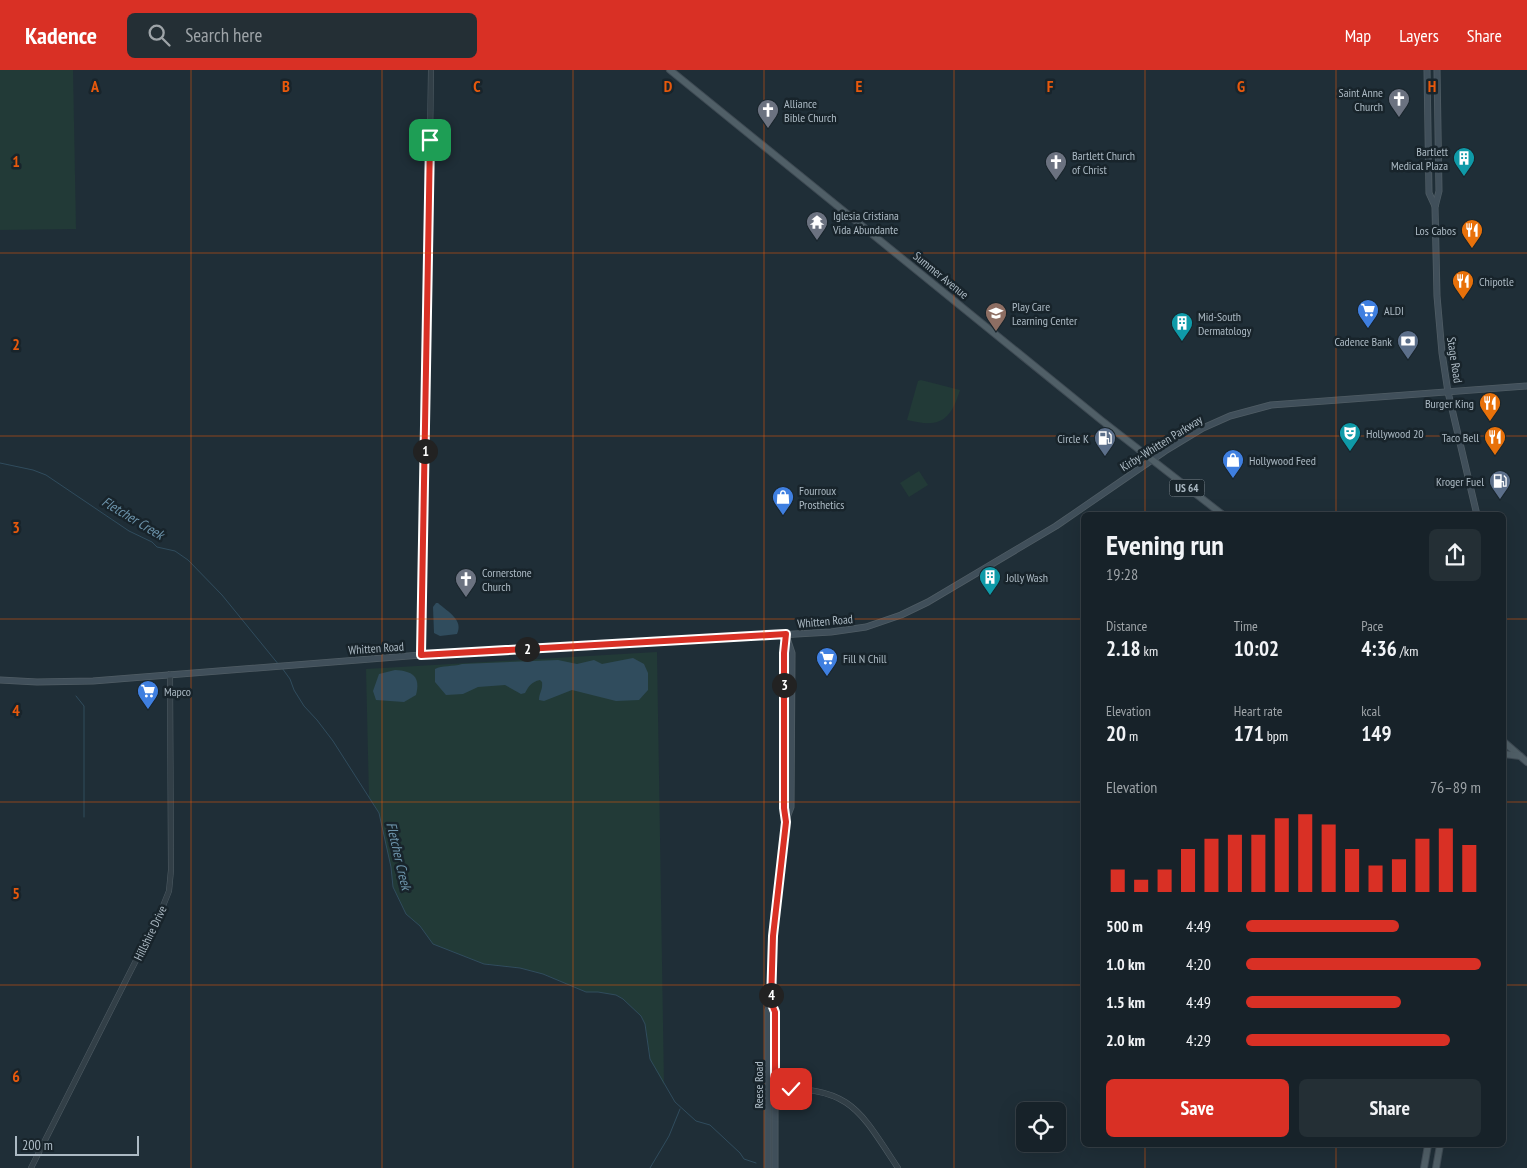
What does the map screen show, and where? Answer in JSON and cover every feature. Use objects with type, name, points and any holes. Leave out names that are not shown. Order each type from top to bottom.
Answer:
[{"type":"main road","name":"Summer Avenue","points":[[670,70],[1152,461],[1219,512]]},
{"type":"main road","name":"Stage Road","points":[[1427,70],[1429,193],[1435,206]]},
{"type":"main road","name":"Stage Road","points":[[1437,70],[1440,191],[1435,206],[1439,326],[1448,392],[1476,512]]},
{"type":"main road","name":"Kirby-Whitten Parkway","points":[[901,615],[928,602],[1056,526],[1113,485],[1204,428],[1251,410],[1271,405],[1527,386]]},
{"type":"main road","name":"Whitten Road","points":[[0,680],[76,682],[421,655],[833,632],[866,627],[901,615]]},
{"type":"main road","name":"Reese Road","points":[[775,1168],[768,1010],[771,1002],[773,936],[786,822],[784,808],[784,679],[786,634]]},
{"type":"main road","points":[[1506,744],[1527,762]]},
{"type":"main road","points":[[1506,754],[1520,756]]},
{"type":"main road","name":"Reese Road","points":[[768,1168],[772,1088]]},
{"type":"main road","points":[[1424,1168],[1428,1147]]},
{"type":"main road","points":[[1436,1168],[1440,1147]]},
{"type":"street","points":[[421,655],[431,70]]},
{"type":"street","name":"Hillshire Drive","points":[[31,1168],[162,911],[169,891],[171,870],[170,674]]},
{"type":"street","points":[[772,1088],[824,1092],[850,1104],[866,1120],[898,1168]]},
{"type":"green space","points":[[0,70],[73,70],[76,229],[0,230]]},
{"type":"green space","points":[[921,380],[960,390],[952,409],[942,420],[927,423],[907,420],[918,381]]},
{"type":"green space","points":[[919,471],[928,485],[909,497],[900,483]]},
{"type":"green space","points":[[657,652],[664,1085],[650,1059],[645,1024],[641,1016],[623,999],[616,995],[586,992],[543,974],[520,968],[484,964],[433,944],[420,926],[406,914],[393,887],[391,867],[379,813],[369,797],[366,669]]},
{"type":"water","points":[[436,603],[457,620],[459,629],[457,634],[440,636],[434,633],[433,607]]},
{"type":"water","points":[[633,658],[644,664],[648,673],[648,690],[639,700],[616,701],[572,690],[544,701],[539,700],[542,685],[540,680],[532,683],[525,693],[521,694],[505,685],[478,687],[463,694],[446,695],[435,682],[435,669],[462,664],[558,660],[577,664],[594,660],[602,664]]},
{"type":"water","points":[[395,670],[410,673],[414,676],[417,683],[416,695],[404,702],[376,700],[373,691],[379,674]]},
{"type":"waterway","name":"Fletcher Creek","points":[[0,463],[33,470],[46,475],[129,531],[152,542],[157,547],[175,551],[188,560],[222,595],[279,665]]},
{"type":"waterway","name":"Fletcher Creek","points":[[282,668],[304,706],[333,741],[379,813],[391,867],[393,887],[406,914],[420,926],[433,944],[484,964],[520,968],[543,974],[586,992],[616,995],[623,999],[641,1016],[645,1024],[650,1059],[675,1102],[696,1121],[710,1125],[744,1159],[756,1163]]},
{"type":"waterway","points":[[76,696],[84,706],[84,817]]},
{"type":"waterway","points":[[650,1168],[669,1136],[680,1109]]},
{"type":"place","name":"Saint Anne Church","points":[[1399,118]]},
{"type":"place","name":"Alliance Bible Church","points":[[768,129]]},
{"type":"place","name":"Bartlett Medical Plaza","points":[[1464,177]]},
{"type":"place","name":"Bartlett Church of Christ","points":[[1056,181]]},
{"type":"place","name":"Iglesia Cristiana Vida Abundante","points":[[817,241]]},
{"type":"place","name":"Los Cabos","points":[[1472,249]]},
{"type":"place","name":"Chipotle","points":[[1463,300]]},
{"type":"place","name":"ALDI","points":[[1368,329]]},
{"type":"place","name":"Play Care Learning Center","points":[[996,332]]},
{"type":"place","name":"Mid-South Dermatology","points":[[1182,342]]},
{"type":"place","name":"Cadence Bank","points":[[1408,360]]},
{"type":"place","name":"Burger King","points":[[1490,422]]},
{"type":"place","name":"Hollywood 20","points":[[1350,452]]},
{"type":"place","name":"Taco Bell","points":[[1495,456]]},
{"type":"place","name":"Circle K","points":[[1105,457]]},
{"type":"place","name":"Hollywood Feed","points":[[1233,479]]},
{"type":"place","name":"Kroger Fuel","points":[[1500,500]]},
{"type":"place","name":"Fourroux Prosthetics","points":[[783,516]]},
{"type":"place","name":"Jolly Wash","points":[[990,596]]},
{"type":"place","name":"Cornerstone Church","points":[[466,598]]},
{"type":"place","name":"Fill N Chill","points":[[827,677]]},
{"type":"place","name":"Mapco","points":[[148,710]]},
{"type":"route","points":[[430,140],[421,655],[786,634],[784,653],[784,808],[786,822],[773,936],[771,1002],[775,1012],[775,1088],[791,1089]]}]
